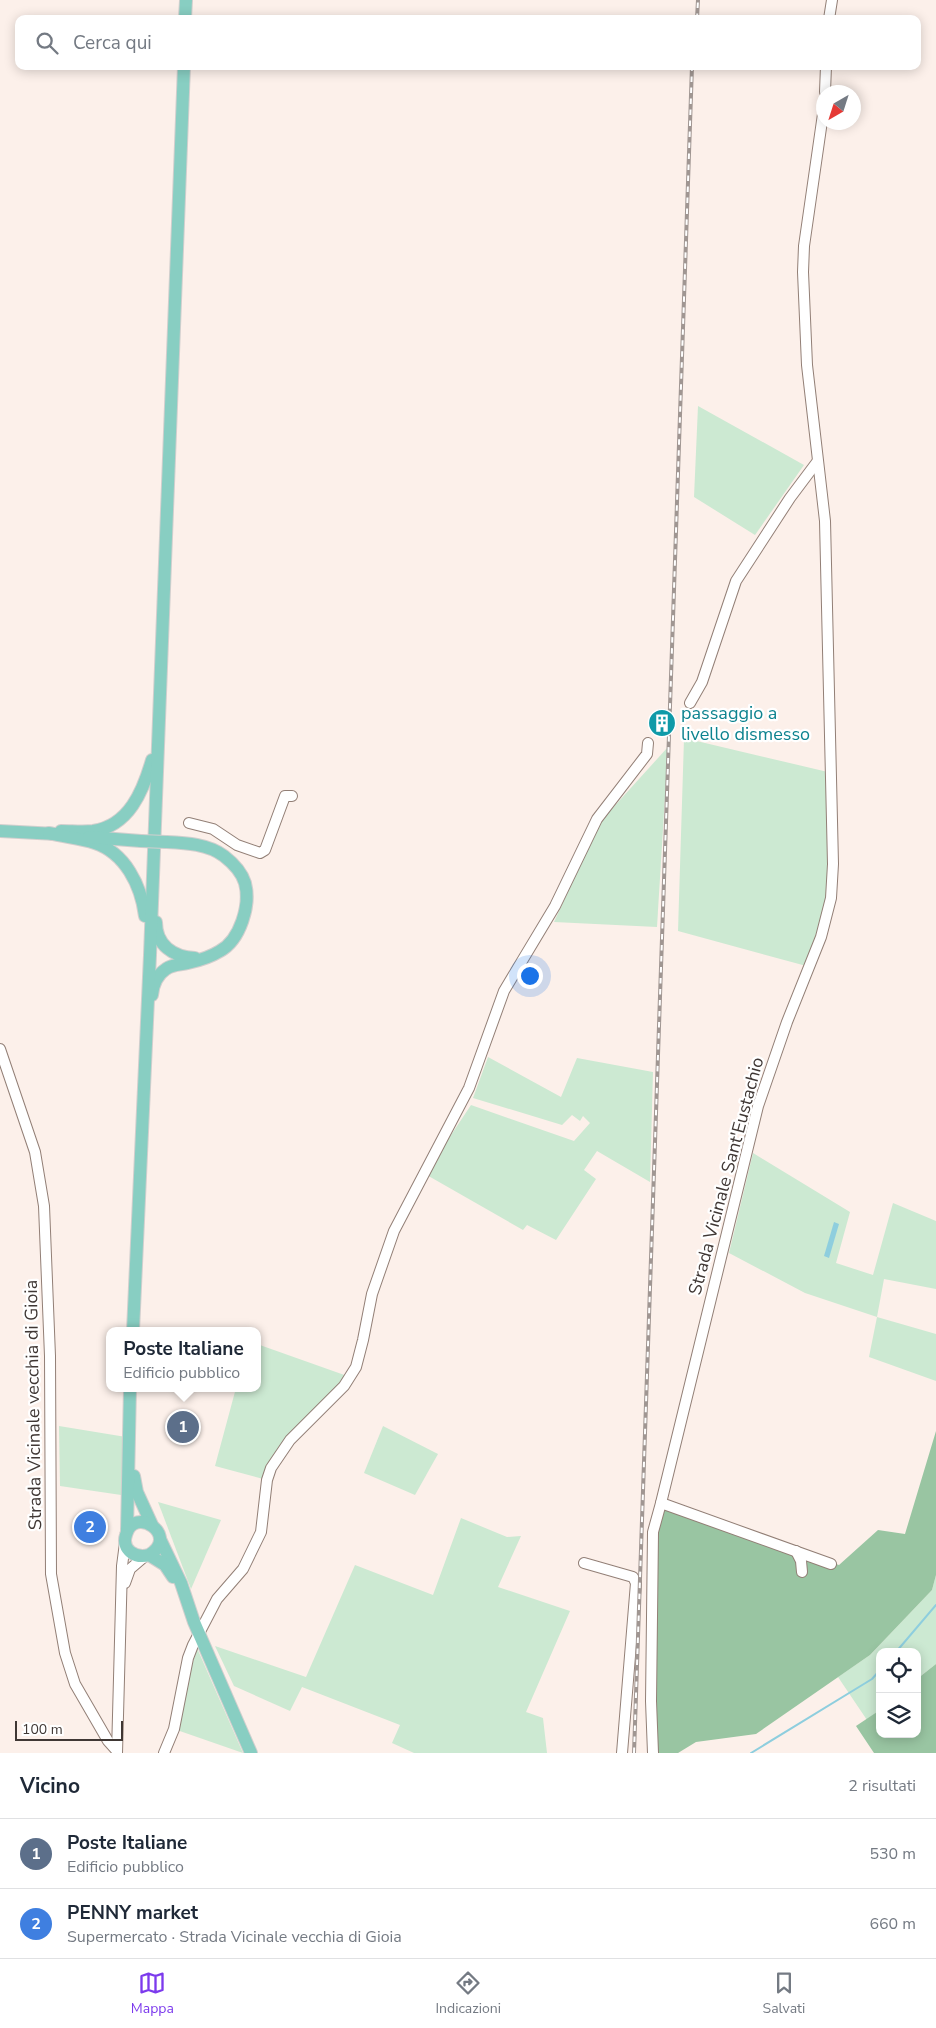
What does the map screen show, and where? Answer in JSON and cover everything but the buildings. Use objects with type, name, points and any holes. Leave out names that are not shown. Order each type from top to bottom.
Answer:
[{"type":"main road","points":[[185,15],[186,0]]},
{"type":"main road","points":[[133,1327],[145,1030],[150,955],[184,70]]},
{"type":"main road","points":[[49,833],[93,831],[118,821],[136,802],[142,789],[157,739]]},
{"type":"main road","points":[[0,831],[196,844],[214,849],[233,865],[244,882],[246,902],[238,931],[222,950],[189,963],[167,968],[161,974],[152,988],[145,1030]]},
{"type":"main road","points":[[49,833],[94,842],[114,853],[121,861],[136,880],[140,890],[150,955]]},
{"type":"main road","points":[[152,866],[156,927],[160,940],[173,954],[202,958]]},
{"type":"main road","points":[[130,1392],[126,1537],[134,1555],[147,1556],[161,1562],[170,1571],[251,1753]]},
{"type":"main road","points":[[129,1417],[132,1461],[137,1492],[182,1583],[197,1628]]},
{"type":"main road","points":[[126,1537],[136,1523],[141,1522],[152,1525]]},
{"type":"main road","points":[[147,1556],[157,1549],[160,1539]]},
{"type":"street","points":[[830,15],[832,0]]},
{"type":"street","points":[[825,85],[826,70]]},
{"type":"street","name":"Strada Vicinale Sant'Eustachio","points":[[654,1753],[651,1701],[653,1532],[662,1503],[758,1106],[786,1022],[818,946],[831,898],[833,864],[826,565],[823,498],[817,462],[807,365],[803,272],[804,246],[821,130]]},
{"type":"street","points":[[690,703],[702,682],[736,581],[790,498],[817,462]]},
{"type":"street","points":[[164,1753],[174,1729],[188,1658],[197,1628],[217,1599],[243,1569],[261,1532],[267,1480],[271,1468],[290,1440],[344,1386],[356,1367],[372,1294],[394,1231],[469,1088],[504,991],[555,906],[597,819],[647,754],[648,743]]},
{"type":"street","points":[[189,823],[213,829],[237,845],[260,852],[265,850],[286,796],[292,796]]},
{"type":"street","name":"Strada Vicinale vecchia di Gioia","points":[[0,1049],[35,1152],[44,1206],[50,1356],[51,1574],[65,1653],[74,1684],[108,1741],[117,1752]]},
{"type":"street","points":[[662,1503],[831,1564]]},
{"type":"street","points":[[117,1752],[122,1566],[126,1537]]},
{"type":"street","points":[[796,1551],[801,1560],[802,1572]]},
{"type":"street","points":[[122,1596],[130,1569],[147,1556]]},
{"type":"street","points":[[584,1563],[633,1577],[636,1583],[622,1753]]},
{"type":"green space","points":[[698,406],[804,465],[755,535],[694,497]]},
{"type":"green space","points":[[684,738],[832,773],[829,907],[810,967],[678,931]]},
{"type":"green space","points":[[668,747],[657,927],[554,922],[600,822]]},
{"type":"green space","points":[[488,1057],[561,1097],[577,1058],[653,1072],[650,1182],[597,1151],[584,1170],[596,1179],[556,1240],[527,1225],[523,1230],[425,1174],[471,1105],[574,1141],[590,1123],[583,1116],[580,1121],[572,1115],[562,1125],[473,1098]]},
{"type":"green space","points":[[753,1153],[850,1212],[836,1263],[873,1275],[893,1203],[936,1221],[936,1289],[884,1279],[877,1317],[805,1293],[729,1253]]},
{"type":"green space","points":[[877,1317],[936,1334],[936,1381],[869,1357]]},
{"type":"green space","points":[[261,1345],[350,1377],[294,1436],[267,1480],[215,1466],[235,1392],[261,1392]]},
{"type":"green space","points":[[59,1426],[126,1437],[128,1496],[60,1486]]},
{"type":"green space","points":[[383,1426],[438,1454],[415,1495],[364,1473]]},
{"type":"green space","points":[[936,1431],[936,1575],[932,1590],[870,1655],[756,1734],[696,1742],[678,1753],[657,1753],[653,1727],[657,1536],[664,1504],[839,1565],[878,1530],[905,1534]]},
{"type":"green space","points":[[158,1502],[221,1520],[191,1589]]},
{"type":"green space","points":[[461,1518],[507,1537],[521,1536],[498,1587],[570,1611],[526,1712],[543,1718],[547,1753],[414,1753],[392,1743],[400,1725],[302,1687],[290,1711],[234,1686],[215,1646],[306,1677],[355,1565],[433,1595]]},
{"type":"green space","points":[[936,1575],[936,1664],[921,1676],[921,1648],[877,1648],[932,1590]]},
{"type":"green space","points":[[197,1648],[243,1753],[174,1729]]},
{"type":"green space","points":[[876,1649],[876,1713],[867,1720],[838,1677]]},
{"type":"green space","points":[[936,1664],[936,1753],[874,1753],[856,1726],[876,1713],[876,1738],[921,1738],[921,1676]]},
{"type":"water","points":[[834,1222],[839,1224],[829,1258],[824,1256]]},
{"type":"waterway","points":[[899,1648],[936,1605]]},
{"type":"waterway","points":[[751,1753],[872,1679],[876,1674]]},
{"type":"railway","points":[[697,15],[698,0]]},
{"type":"railway","points":[[634,1753],[692,70]]},
{"type":"place","name":"passaggio a livello dismesso","points":[[662,723]]},
{"type":"place","name":"Poste Italiane","points":[[183,1427]]},
{"type":"place","name":"PENNY market","points":[[90,1527]]}]
